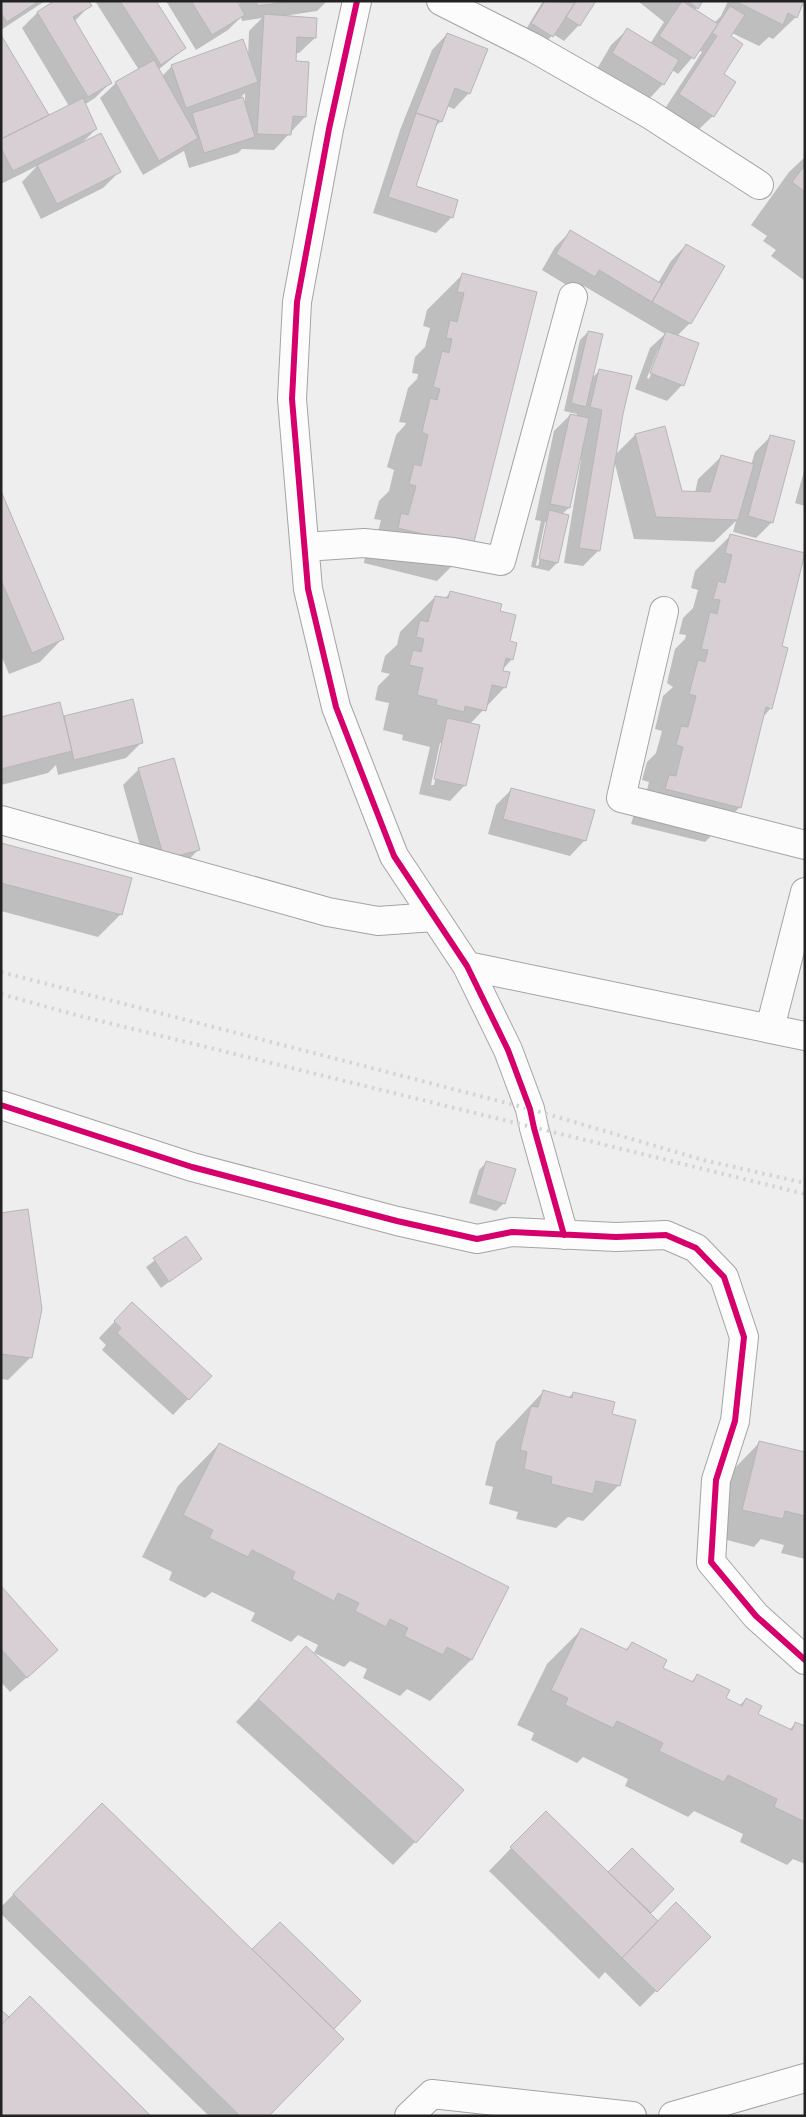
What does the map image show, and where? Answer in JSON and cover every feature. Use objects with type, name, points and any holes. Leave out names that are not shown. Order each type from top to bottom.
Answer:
[{"type":"street","points":[[357,1],[329,130],[297,302],[292,399],[308,589],[336,707],[394,856],[467,966],[508,1050],[530,1109],[564,1235]]},
{"type":"street","points":[[441,1],[549,56],[649,114],[759,185]]},
{"type":"street","points":[[305,547],[364,543],[453,552],[501,561],[573,298]]},
{"type":"street","points":[[664,611],[621,798],[805,845]]},
{"type":"street","points":[[1,820],[328,912],[378,921],[434,917]]},
{"type":"street","points":[[770,1028],[805,892]]},
{"type":"street","points":[[467,966],[805,1036]]},
{"type":"street","points":[[1,1105],[192,1166],[397,1221],[477,1239],[512,1232],[616,1237],[666,1235],[696,1248],[724,1277],[744,1337],[735,1421],[716,1480],[711,1562],[756,1616],[805,1660]]},
{"type":"street","points":[[673,2116],[805,2078]]},
{"type":"street","points":[[409,2116],[432,2094],[632,2116]]},
{"type":"building","points":[[1,1],[39,1],[7,22],[1,13]]},
{"type":"building","points":[[54,1],[89,1],[92,6],[73,17],[112,83],[88,97],[37,12]]},
{"type":"building","points":[[120,1],[156,1],[186,48],[161,65]]},
{"type":"building","points":[[191,1],[237,1],[245,15],[212,35]]},
{"type":"building","points":[[257,1],[294,1],[257,6]]},
{"type":"building","points":[[545,1],[575,3],[553,37],[531,23]]},
{"type":"building","points":[[576,1],[596,1],[580,26],[566,17]]},
{"type":"building","points":[[682,1],[718,24],[694,59],[659,36]]},
{"type":"building","points":[[688,1],[703,1],[698,9]]},
{"type":"building","points":[[740,1],[804,1],[797,18],[788,13],[783,25],[739,3]]},
{"type":"building","points":[[730,6],[745,15],[731,36],[743,44],[724,74],[736,82],[714,117],[679,94],[717,36],[712,33]]},
{"type":"building","points":[[264,14],[317,18],[316,38],[297,37],[296,61],[309,62],[306,117],[293,116],[291,135],[257,134]]},
{"type":"building","points":[[627,28],[679,60],[664,85],[612,53]]},
{"type":"building","points":[[447,33],[488,49],[470,94],[455,88],[442,122],[416,113]]},
{"type":"building","points":[[1,35],[49,115],[1,139]]},
{"type":"building","points":[[243,39],[258,82],[186,108],[171,65]]},
{"type":"building","points":[[154,60],[198,138],[159,161],[115,82]]},
{"type":"building","points":[[243,97],[255,137],[204,153],[192,113]]},
{"type":"building","points":[[83,98],[97,129],[13,171],[1,148],[1,139]]},
{"type":"building","points":[[416,113],[438,120],[416,186],[458,200],[453,218],[388,197]]},
{"type":"building","points":[[101,133],[121,172],[57,204],[37,165]]},
{"type":"building","points":[[805,165],[805,192],[792,182]]},
{"type":"building","points":[[570,230],[662,284],[652,302],[599,270],[595,277],[556,254]]},
{"type":"building","points":[[686,244],[725,266],[691,324],[652,302]]},
{"type":"building","points":[[462,273],[537,292],[473,546],[398,528],[401,513],[408,515],[416,486],[409,484],[414,464],[421,466],[428,435],[422,432],[430,398],[437,400],[440,389],[433,387],[442,351],[449,353],[452,339],[446,338],[450,320],[457,322],[464,293],[457,292]]},
{"type":"building","points":[[588,331],[603,334],[586,407],[571,403]]},
{"type":"building","points":[[666,331],[699,343],[684,386],[650,373]]},
{"type":"building","points":[[599,369],[632,376],[623,414],[600,551],[579,548],[602,410],[590,407]]},
{"type":"building","points":[[570,414],[589,418],[570,508],[550,504]]},
{"type":"building","points":[[665,426],[682,491],[710,492],[721,455],[754,464],[738,520],[656,517],[635,434]]},
{"type":"building","points":[[770,435],[795,441],[773,523],[748,516]]},
{"type":"building","points":[[1,491],[64,639],[32,653],[1,580]]},
{"type":"building","points":[[549,510],[569,515],[558,563],[539,559]]},
{"type":"building","points":[[730,534],[805,553],[782,646],[788,648],[772,709],[766,707],[741,808],[665,789],[669,775],[676,776],[683,747],[676,745],[681,726],[688,727],[696,696],[689,694],[698,660],[705,662],[708,650],[701,649],[710,612],[717,614],[720,600],[713,599],[718,581],[725,583],[732,555],[725,553]]},
{"type":"building","points":[[450,591],[502,604],[500,611],[516,615],[510,641],[517,643],[513,660],[506,658],[503,671],[510,672],[506,688],[492,685],[486,711],[465,706],[464,712],[436,705],[437,700],[417,695],[423,668],[409,665],[413,650],[421,652],[424,639],[416,637],[420,620],[428,622],[435,596],[448,598]]},
{"type":"building","points":[[133,699],[143,743],[74,760],[64,716]]},
{"type":"building","points":[[60,702],[72,751],[1,769],[1,717]]},
{"type":"building","points":[[447,718],[480,725],[466,786],[434,779]]},
{"type":"building","points":[[174,758],[200,850],[177,856],[162,851],[138,768]]},
{"type":"building","points":[[511,788],[595,810],[586,841],[503,819]]},
{"type":"building","points":[[1,843],[132,878],[122,915],[1,883]]},
{"type":"building","points":[[486,1161],[516,1169],[505,1204],[476,1195]]},
{"type":"building","points":[[28,1209],[42,1309],[32,1358],[1,1354],[1,1213]]},
{"type":"building","points":[[186,1236],[202,1259],[169,1282],[153,1258]]},
{"type":"building","points":[[132,1302],[212,1376],[189,1400],[117,1333],[121,1328],[114,1321]]},
{"type":"building","points":[[543,1390],[572,1398],[573,1392],[615,1402],[612,1414],[636,1420],[620,1486],[596,1481],[593,1494],[551,1484],[552,1477],[524,1469],[527,1452],[520,1450],[531,1406],[538,1407]]},
{"type":"building","points":[[759,1441],[805,1452],[805,1516],[785,1511],[783,1519],[742,1510]]},
{"type":"building","points":[[219,1443],[509,1587],[472,1660],[447,1647],[443,1655],[404,1636],[408,1628],[390,1619],[386,1627],[355,1611],[359,1603],[338,1593],[334,1601],[292,1579],[295,1572],[252,1550],[248,1557],[209,1538],[213,1530],[183,1515]]},
{"type":"building","points":[[1,1586],[58,1650],[27,1678],[1,1649]]},
{"type":"building","points":[[581,1628],[627,1650],[632,1642],[667,1660],[663,1668],[693,1682],[697,1674],[730,1690],[726,1698],[742,1706],[746,1698],[762,1706],[758,1714],[792,1730],[795,1722],[805,1726],[805,1822],[774,1807],[777,1799],[728,1775],[724,1782],[659,1751],[663,1743],[617,1721],[613,1728],[565,1705],[568,1698],[551,1690]]},
{"type":"building","points":[[306,1646],[464,1790],[416,1843],[258,1699]]},
{"type":"building","points":[[102,1803],[344,2039],[269,2116],[240,2116],[13,1894]]},
{"type":"building","points":[[546,1811],[658,1921],[622,1958],[510,1847]]},
{"type":"building","points":[[632,1848],[674,1889],[651,1913],[608,1872]]},
{"type":"building","points":[[676,1902],[711,1937],[657,1992],[622,1958]]},
{"type":"building","points":[[280,1922],[361,2001],[334,2029],[252,1949]]},
{"type":"building","points":[[30,1996],[151,2116],[1,2116],[1,2025]]},
{"type":"building","points":[[1,2010],[9,2017],[1,2025]]},
{"type":"railway","points":[[1,972],[530,1109],[703,1160],[805,1183]]},
{"type":"railway","points":[[1,994],[76,1015],[805,1194]]},
{"type":"cycle path","points":[[357,1],[329,129],[297,302],[292,399],[308,589],[336,707],[394,856],[467,966],[508,1050],[530,1109],[564,1235]]},
{"type":"cycle path","points":[[1,1105],[192,1167],[397,1221],[477,1239],[512,1232],[616,1237],[666,1235],[696,1248],[724,1277],[744,1337],[735,1421],[716,1480],[711,1562],[756,1616],[805,1660]]}]
